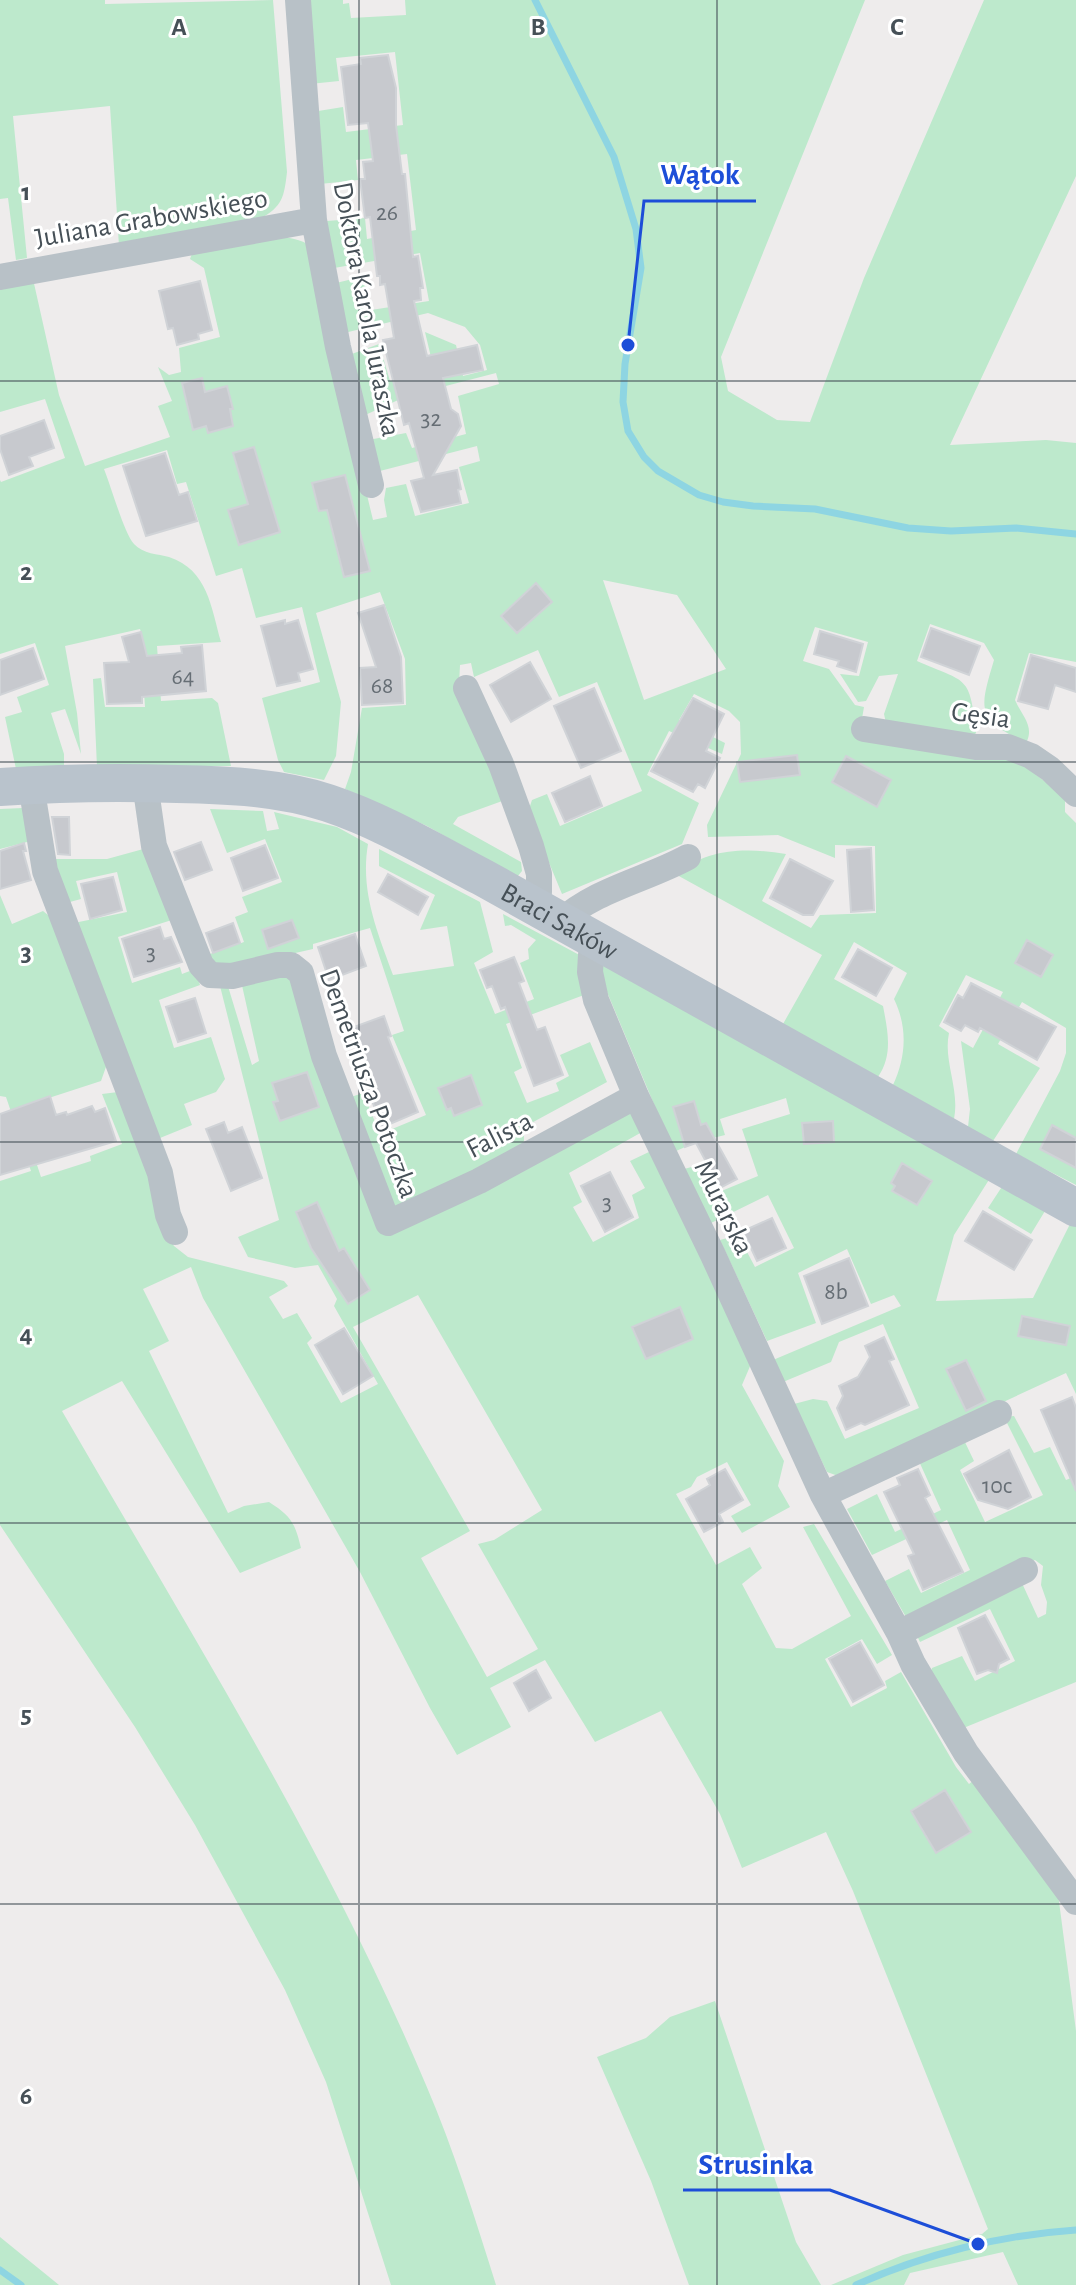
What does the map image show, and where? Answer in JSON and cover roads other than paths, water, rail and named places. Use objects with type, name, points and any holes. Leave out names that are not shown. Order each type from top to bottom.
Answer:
[{"type":"street","name":"Doktora Karola Juraszka","points":[[298,0],[314,220],[338,347],[371,485]]},
{"type":"street","name":"Juliana Grabowskiego","points":[[0,277],[314,220]]},
{"type":"street","points":[[466,688],[501,764],[535,860],[539,892],[547,914],[573,910],[601,894],[688,857]]},
{"type":"street","name":"Gęsia","points":[[864,729],[976,747],[1008,747],[1031,756],[1050,769],[1076,794]]},
{"type":"street","name":"Braci Saków","points":[[15,786],[145,783],[243,786],[329,803],[392,830],[547,914],[1076,1208]]},
{"type":"street","name":"Demetriusza Potoczka","points":[[145,783],[154,846],[201,965],[210,975],[232,976],[278,965],[291,965],[301,973],[324,1056],[388,1223]]},
{"type":"street","points":[[15,786],[160,1173],[168,1215],[175,1232]]},
{"type":"street","name":"Murarska","points":[[596,942],[590,972],[596,1000],[636,1096],[709,1246],[823,1495],[933,1700],[966,1753],[1076,1902]]},
{"type":"street","name":"Falista","points":[[388,1223],[479,1181],[636,1096]]},
{"type":"street","points":[[823,1495],[999,1413]]},
{"type":"street","points":[[899,1633],[1025,1570]]},
{"type":"waterway","points":[[535,0],[614,157],[636,229],[641,268],[625,364],[623,402],[628,431],[644,457],[658,471],[699,495],[723,502],[815,509],[908,528],[951,531],[1016,528],[1076,534]]},
{"type":"waterway","points":[[856,2285],[909,2264],[963,2248],[1020,2236],[1076,2230]]},
{"type":"waterway","points":[[0,2270],[21,2285]]},
{"type":"place","name":"Wątok","points":[[628,345]]},
{"type":"place","name":"Strusinka","points":[[978,2244]]}]
